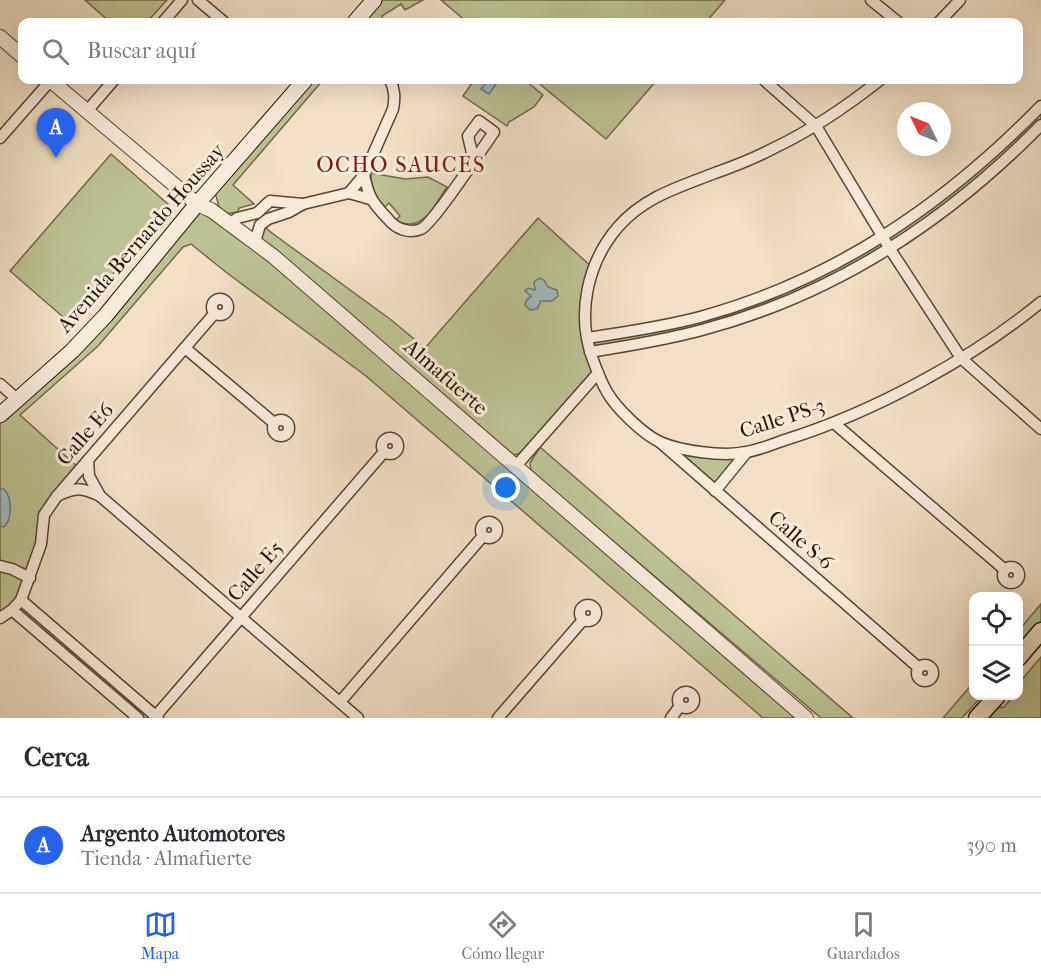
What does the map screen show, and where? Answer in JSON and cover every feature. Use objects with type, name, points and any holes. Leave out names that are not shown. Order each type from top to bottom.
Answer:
[{"type":"main road","points":[[359,18],[374,0]]},
{"type":"main road","name":"Avenida Bernardo Houssay","points":[[0,415],[16,399],[44,378],[106,315],[197,204],[302,84]]},
{"type":"main road","points":[[1023,652],[1041,632]]},
{"type":"main road","points":[[1023,664],[1041,644]]},
{"type":"main road","points":[[966,718],[982,700]]},
{"type":"main road","points":[[977,718],[993,700]]},
{"type":"street","points":[[166,18],[182,0]]},
{"type":"street","points":[[198,0],[219,18]]},
{"type":"street","points":[[871,0],[893,18]]},
{"type":"street","points":[[943,18],[960,0]]},
{"type":"street","points":[[0,37],[18,53]]},
{"type":"street","points":[[0,138],[47,84]]},
{"type":"street","name":"Almafuerte","points":[[55,84],[197,204],[211,210],[255,242],[806,718]]},
{"type":"street","points":[[87,111],[111,84]]},
{"type":"street","points":[[349,193],[364,175],[393,109],[395,98],[391,84]]},
{"type":"street","points":[[769,84],[816,126],[890,249],[962,358],[1041,429]]},
{"type":"street","name":"Calle PS-3","points":[[874,84],[816,126],[774,148],[655,197],[627,217],[608,240],[594,268],[588,287],[585,318],[592,356],[598,373],[606,391],[616,405],[658,441],[680,448],[719,454],[746,453],[834,423],[890,397],[962,358],[1041,302]]},
{"type":"street","points":[[588,338],[669,324],[730,308],[776,291],[856,254],[954,187],[1009,139],[1041,106]]},
{"type":"street","points":[[592,356],[603,350],[670,338],[734,321],[813,289],[863,265],[963,198],[1041,125]]},
{"type":"street","points":[[260,225],[268,219],[289,212],[303,204],[356,193],[370,199],[392,224],[402,230],[412,231],[423,228],[474,161]]},
{"type":"street","points":[[364,175],[370,199]]},
{"type":"street","points":[[231,224],[237,218],[257,213],[270,201],[303,204]]},
{"type":"street","points":[[255,242],[260,225],[257,213]]},
{"type":"street","points":[[730,308],[734,321]]},
{"type":"street","name":"Calle E6","points":[[0,618],[21,600],[41,544],[44,515],[57,496],[214,314]]},
{"type":"street","points":[[185,348],[274,423]]},
{"type":"street","points":[[516,466],[598,373]]},
{"type":"street","points":[[0,384],[16,399]]},
{"type":"street","points":[[834,423],[1005,570]]},
{"type":"street","name":"Calle S-6","points":[[658,441],[919,668]]},
{"type":"street","name":"Calle E5","points":[[156,717],[384,452]]},
{"type":"street","points":[[715,491],[746,453]]},
{"type":"street","points":[[88,460],[89,476],[100,496]]},
{"type":"street","points":[[57,496],[72,489],[84,489],[100,496],[358,718]]},
{"type":"street","points":[[340,702],[483,536]]},
{"type":"street","points":[[0,566],[12,568],[30,578]]},
{"type":"street","points":[[21,600],[156,717]]},
{"type":"street","points":[[12,610],[138,718]]},
{"type":"street","points":[[498,718],[583,620]]},
{"type":"street","points":[[670,718],[681,706]]},
{"type":"green space","points":[[85,0],[167,0],[151,18],[105,18]]},
{"type":"green space","points":[[380,0],[423,0],[405,10],[401,4],[382,16],[383,18],[365,18]]},
{"type":"green space","points":[[441,0],[725,0],[709,18],[462,18]]},
{"type":"green space","points":[[309,84],[320,84],[233,185],[254,204],[239,208],[238,212],[225,214],[219,207],[215,192]]},
{"type":"green space","points":[[471,84],[530,84],[543,95],[534,107],[509,122],[507,126],[463,96]]},
{"type":"green space","points":[[540,84],[654,84],[606,139]]},
{"type":"green space","points":[[1041,106],[1041,125],[890,249],[733,321],[591,352],[598,373],[525,450],[518,454],[512,455],[262,241],[261,237],[266,224],[267,229],[390,319],[425,348],[538,218],[594,269],[588,338],[730,308],[883,237]]},
{"type":"green space","points":[[111,154],[169,205],[167,212],[70,323],[10,271]]},
{"type":"green space","points":[[371,173],[405,179],[428,177],[447,187],[427,216],[413,224],[405,224],[395,221],[400,216],[389,203],[384,208],[378,200],[372,187]]},
{"type":"green space","points":[[197,204],[211,210],[806,718],[763,718],[366,376],[191,244],[183,247],[98,346],[20,415],[80,469],[44,515],[22,600],[158,718],[138,718],[12,610],[0,618],[0,415],[44,378]]},
{"type":"green space","points":[[658,441],[680,448],[746,453],[715,491]]},
{"type":"green space","points":[[540,447],[853,718],[821,718],[531,471],[530,463]]},
{"type":"green space","points":[[1041,604],[1041,627],[1023,648],[1023,625]]},
{"type":"green space","points":[[1041,657],[1041,718],[988,718],[997,708],[1004,707],[1009,700],[1023,700],[1023,678]]},
{"type":"green space","points":[[969,688],[969,700],[978,700],[962,718],[943,718]]},
{"type":"water","points":[[485,84],[496,84],[489,94],[481,89]]},
{"type":"water","points":[[539,278],[544,280],[548,287],[557,290],[558,296],[552,301],[541,301],[537,309],[530,310],[525,305],[531,296],[525,291],[528,288],[535,290],[534,282]]},
{"type":"water","points":[[0,489],[4,489],[7,493],[10,503],[9,519],[4,527],[0,526]]},
{"type":"place","name":"Argento Automotores","points":[[56,158]]},
{"type":"district","name":"OCHO SAUCES","points":[[401,165]]}]
